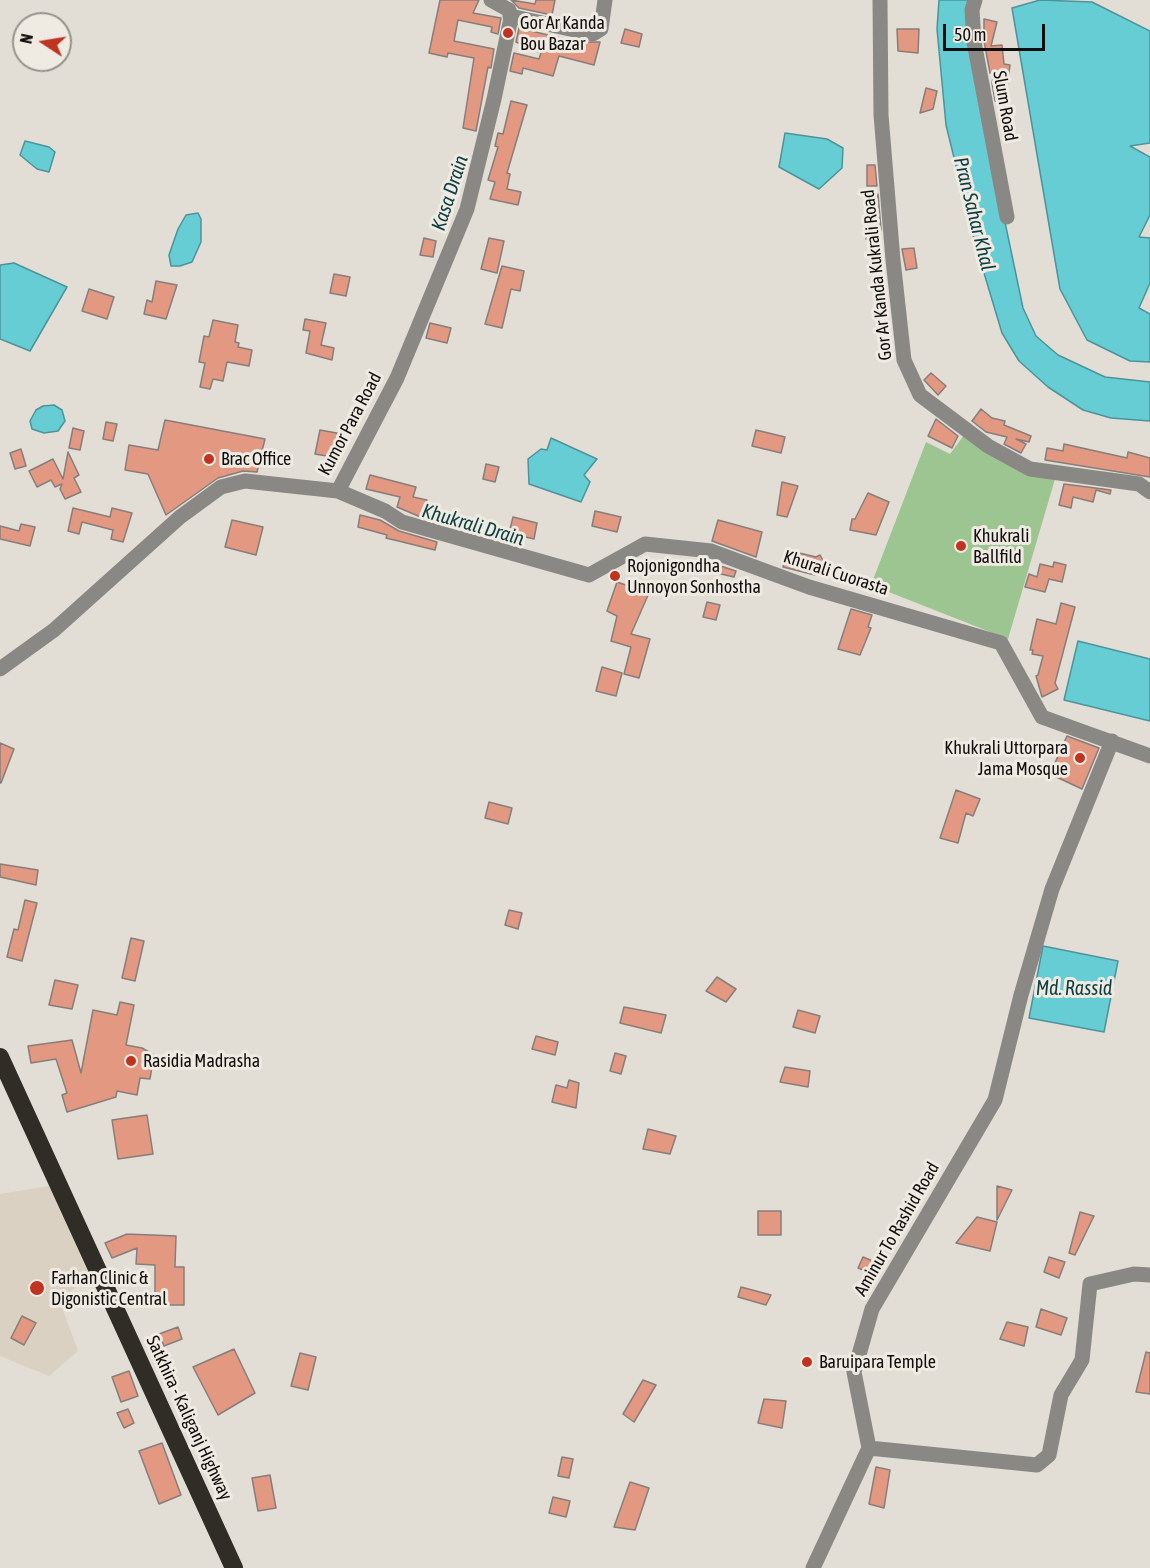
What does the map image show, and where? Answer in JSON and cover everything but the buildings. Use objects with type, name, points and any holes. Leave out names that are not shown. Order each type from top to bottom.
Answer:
[{"type":"highway","name":"Satkhira - Kaliganj Highway","points":[[0,1057],[234,1568]]},
{"type":"street","points":[[491,0],[508,10],[510,16],[593,34],[602,29],[605,0]]},
{"type":"street","name":"Gor Ar Kanda Kukrali Road","points":[[880,0],[881,115],[892,260],[904,360],[920,395],[988,446],[1030,470],[1139,484],[1150,492]]},
{"type":"street","name":"Slum Road","points":[[975,0],[972,10],[974,42],[1007,218]]},
{"type":"street","name":"Kumor Para Road","points":[[0,669],[54,630],[180,517],[221,487],[245,481],[338,491],[397,378],[467,209],[494,99],[510,16]]},
{"type":"street","name":"Khurali Cuorasta","points":[[338,491],[385,511],[402,522],[589,575],[645,544],[711,551],[808,587],[1001,644],[1042,717],[1150,756]]},
{"type":"street","name":"Aminur To Rashid Road","points":[[869,1448],[854,1372],[872,1309],[995,1100],[1021,996],[1052,890],[1112,741]]},
{"type":"street","points":[[813,1568],[869,1448],[1037,1465],[1049,1455],[1062,1395],[1082,1360],[1090,1284],[1134,1274],[1150,1275]]},
{"type":"shaded area","name":"Farhan Clinic & Digonistic Central","points":[[49,1186],[89,1274],[60,1302],[78,1351],[49,1376],[0,1356],[0,1194]]},
{"type":"green space","name":"Khukrali Ballfild","points":[[964,435],[1055,479],[1008,639],[871,585],[926,442],[950,454]]},
{"type":"water","name":"Pran Sahar Khal","points":[[939,0],[973,0],[984,122],[1023,308],[1036,336],[1058,355],[1105,377],[1150,382],[1150,421],[1111,418],[1083,410],[1048,387],[1019,361],[1002,333],[975,243],[946,125],[937,29]]},
{"type":"water","points":[[1040,0],[1092,2],[1150,31],[1150,143],[1130,146],[1150,157],[1150,215],[1139,237],[1150,238],[1150,283],[1139,308],[1150,314],[1150,362],[1130,361],[1087,340],[1060,289],[1012,8]]},
{"type":"water","points":[[785,133],[827,139],[843,148],[842,168],[819,189],[779,167]]},
{"type":"water","points":[[25,141],[49,147],[55,152],[49,172],[37,169],[20,155]]},
{"type":"water","points":[[198,213],[201,219],[201,242],[192,262],[171,266],[169,255],[178,229],[186,215]]},
{"type":"water","points":[[14,263],[67,287],[30,351],[0,339],[0,265]]},
{"type":"water","points":[[54,405],[62,410],[65,421],[58,431],[44,433],[32,429],[30,421],[36,410],[43,406]]},
{"type":"water","points":[[551,438],[597,459],[584,475],[590,482],[581,502],[529,484],[528,459],[541,449],[547,450]]},
{"type":"water","points":[[1078,641],[1150,659],[1150,721],[1064,700]]},
{"type":"water","name":"Md. Rassid","points":[[1043,946],[1118,961],[1104,1032],[1029,1018]]},
{"type":"place","name":"Gor Ar Kanda Bou Bazar","points":[[508,33]]},
{"type":"place","name":"Brac Office","points":[[209,459]]},
{"type":"place","name":"Khukrali Ballfild","points":[[961,546]]},
{"type":"place","name":"Rojonigondha Unnoyon Sonhostha","points":[[615,576]]},
{"type":"place","name":"Khukrali Uttorpara Jama Mosque","points":[[1080,758]]},
{"type":"place","name":"Rasidia Madrasha","points":[[131,1061]]},
{"type":"place","name":"Farhan Clinic & Digonistic Central","points":[[37,1288]]},
{"type":"place","name":"Baruipara Temple","points":[[807,1362]]},
{"type":"water label","name":"Kasa Drain","points":[[450,193]]},
{"type":"water label","name":"Khukrali Drain","points":[[473,525]]}]
